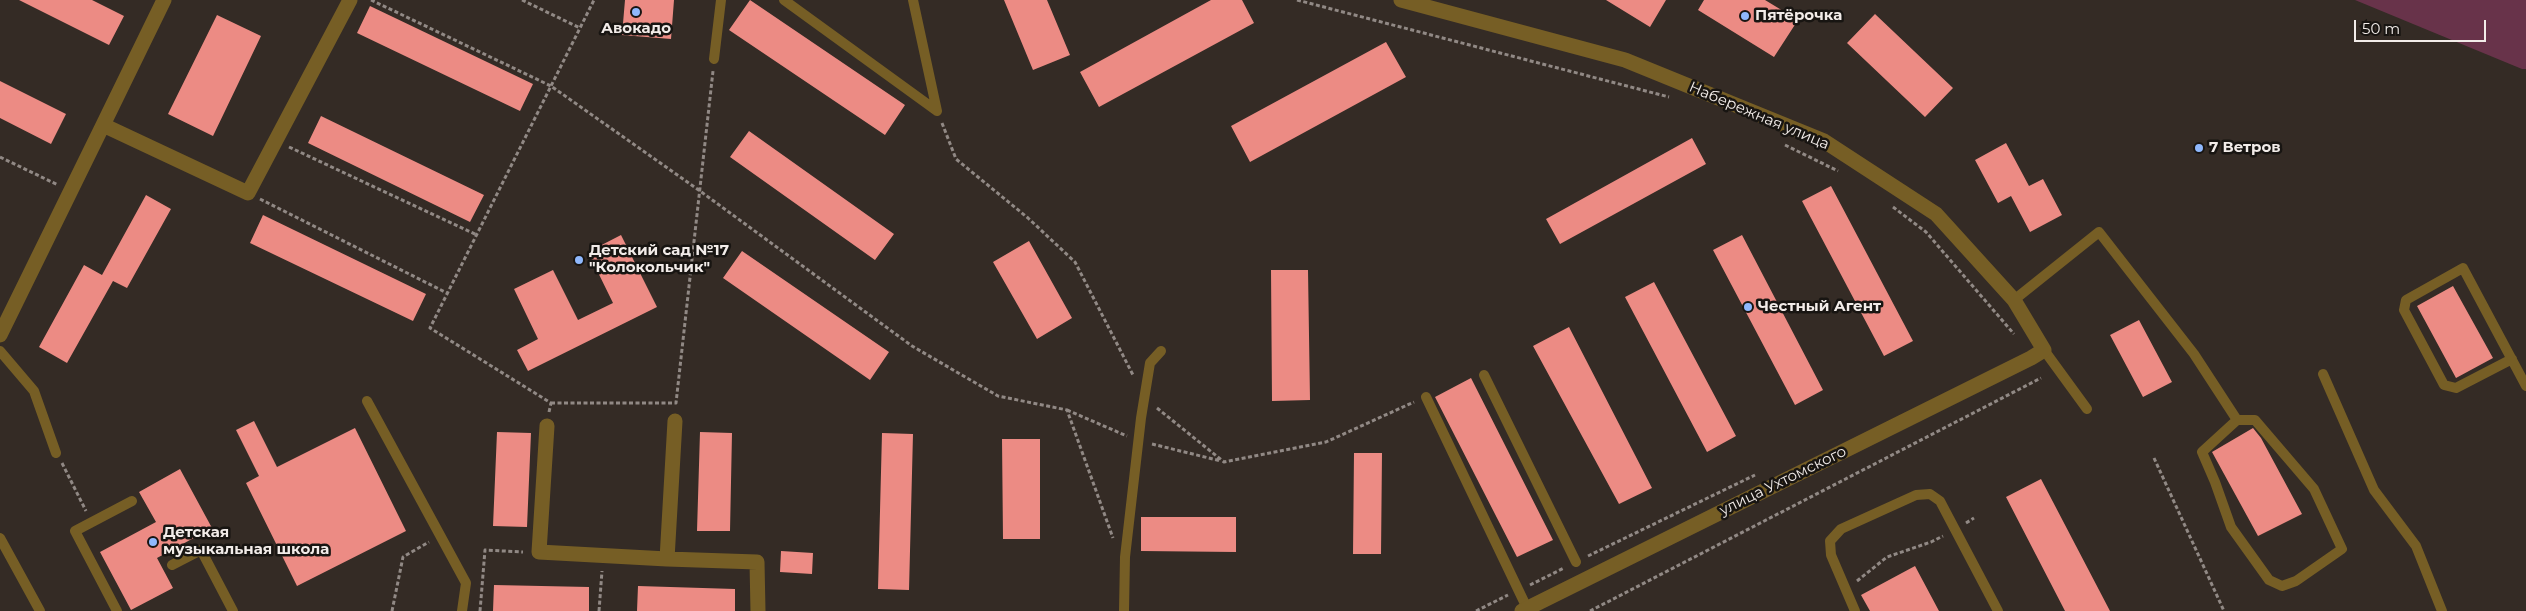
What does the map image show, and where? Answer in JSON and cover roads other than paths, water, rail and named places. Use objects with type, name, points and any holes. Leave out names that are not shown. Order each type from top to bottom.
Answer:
[{"type":"street","points":[[0,335],[164,0]]},
{"type":"street","points":[[103,125],[248,193],[350,0]]},
{"type":"street","name":"Набережная улица","points":[[1401,0],[1625,60],[1824,142],[1936,214],[2014,300],[2044,350]]},
{"type":"street","name":"улица Ухтомского","points":[[1524,609],[2044,350]]},
{"type":"street","points":[[667,559],[675,421]]},
{"type":"street","points":[[547,426],[539,552],[757,562],[758,611]]},
{"type":"lane","points":[[714,58],[721,0]]},
{"type":"lane","points":[[784,0],[937,111],[913,0]]},
{"type":"lane","points":[[2014,300],[2099,232],[2194,354],[2236,420]]},
{"type":"lane","points":[[2512,359],[2456,388],[2444,385],[2404,310],[2406,300],[2463,268],[2512,359],[2526,386]]},
{"type":"lane","points":[[0,350],[34,391],[56,453]]},
{"type":"lane","points":[[2044,350],[2087,409]]},
{"type":"lane","points":[[1124,611],[1125,557],[1145,398],[1150,363],[1161,351]]},
{"type":"lane","points":[[2323,374],[2374,490],[2416,546],[2442,611]]},
{"type":"lane","points":[[1484,375],[1576,562]]},
{"type":"lane","points":[[1426,397],[1519,590],[1524,609]]},
{"type":"lane","points":[[367,401],[466,583],[462,611]]},
{"type":"lane","points":[[2236,420],[2255,420],[2282,450],[2314,489],[2342,549],[2296,581],[2282,586],[2269,580],[2231,527],[2202,452],[2236,420]]},
{"type":"lane","points":[[1855,611],[1831,555],[1830,541],[1841,529],[1916,495],[1930,494],[1940,501],[1998,611]]},
{"type":"lane","points":[[116,611],[75,531],[132,501]]},
{"type":"lane","points":[[0,538],[40,611]]},
{"type":"lane","points":[[172,565],[201,550],[233,611]]},
{"type":"place","name":"Авокадо","points":[[636,12]]},
{"type":"place","name":"Пятёрочка","points":[[1745,16]]},
{"type":"place","name":"7 Ветров","points":[[2199,148]]},
{"type":"place","name":"Детский сад №17 \"Колокольчик\"","points":[[579,260]]},
{"type":"place","name":"Честный Агент","points":[[1748,307]]},
{"type":"place","name":"Детская музыкальная школа","points":[[153,542]]}]
